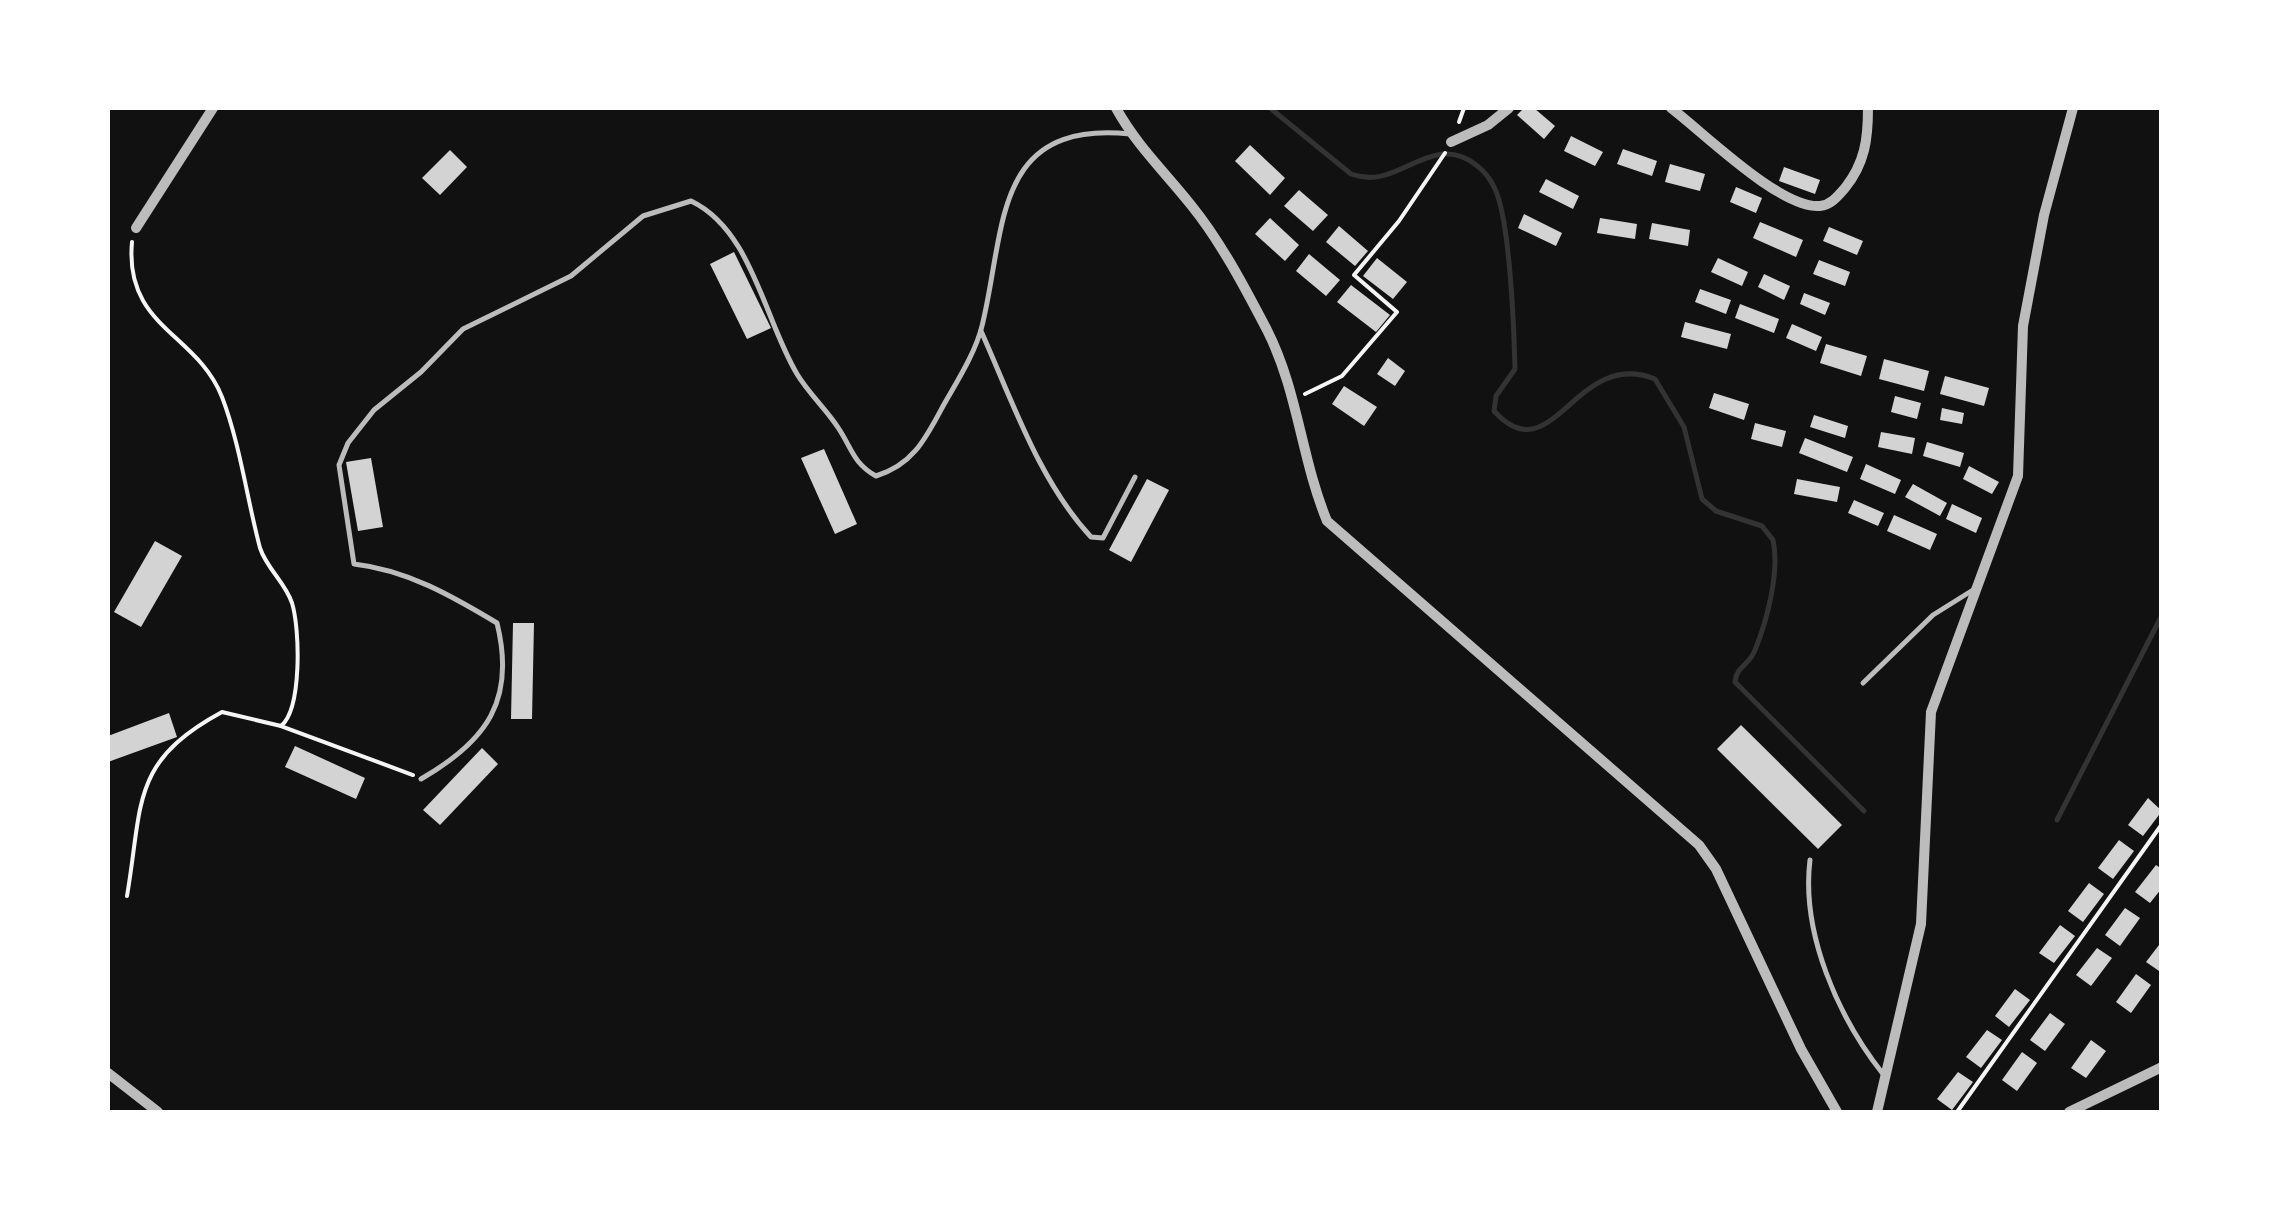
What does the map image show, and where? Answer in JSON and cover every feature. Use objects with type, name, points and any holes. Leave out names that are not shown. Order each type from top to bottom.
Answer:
[{"type":"street","points":[[136,228],[213,108]]},
{"type":"street","points":[[1116,108],[1130,134],[1192,205],[1284,364],[1306,466],[1327,521],[1699,845],[1716,869],[1801,1049],[1837,1112]]},
{"type":"street","points":[[1451,142],[1488,125],[1509,108]]},
{"type":"street","points":[[1671,108],[1784,194],[1815,206],[1827,205],[1839,196],[1862,161],[1868,108]]},
{"type":"street","points":[[1877,1112],[1921,924],[1931,712],[2018,476],[2025,308],[2044,215],[2073,108]]},
{"type":"street","points":[[2069,1112],[2162,1067]]},
{"type":"street","points":[[108,1073],[158,1112]]},
{"type":"lane","points":[[421,779],[475,738],[498,709],[503,649],[497,623],[420,581],[354,564],[339,464],[348,443],[374,410],[463,329],[572,276],[642,216],[690,201],[709,210],[730,232],[798,375],[839,428],[858,466],[876,476],[893,470],[922,446],[981,331],[994,244],[1007,206],[1036,154],[1072,132],[1130,134]]},
{"type":"lane","points":[[981,331],[1033,446],[1075,520],[1091,537],[1103,538],[1135,477]]},
{"type":"lane","points":[[1863,683],[1934,615],[1975,588]]},
{"type":"lane","points":[[1810,860],[1809,917],[1823,962],[1865,1052],[1884,1076]]},
{"type":"path","points":[[1293,398],[1326,388],[1342,376],[1397,312],[1354,275],[1400,221],[1451,142]]},
{"type":"path","points":[[136,228],[130,260],[139,295],[152,319],[212,378],[222,398],[266,566],[292,602],[296,705],[282,726]]},
{"type":"path","points":[[128,896],[146,783],[170,745],[222,712],[282,726],[421,779]]},
{"type":"path","points":[[1956,1112],[2162,824]]},
{"type":"building","points":[[1524,108],[1534,108],[1555,126],[1544,139],[1517,115]]},
{"type":"building","points":[[1571,136],[1603,152],[1595,166],[1564,151]]},
{"type":"building","points":[[1250,145],[1285,178],[1270,195],[1235,161]]},
{"type":"building","points":[[1623,149],[1657,161],[1652,176],[1617,164]]},
{"type":"building","points":[[450,150],[467,167],[440,195],[422,178]]},
{"type":"building","points":[[1670,164],[1705,174],[1700,191],[1665,182]]},
{"type":"building","points":[[1784,167],[1820,180],[1815,194],[1779,181]]},
{"type":"building","points":[[1546,179],[1579,196],[1573,209],[1539,192]]},
{"type":"building","points":[[1736,187],[1762,198],[1756,213],[1730,202]]},
{"type":"building","points":[[1299,190],[1328,215],[1313,231],[1284,206]]},
{"type":"building","points":[[1524,214],[1562,233],[1556,246],[1518,228]]},
{"type":"building","points":[[1270,218],[1299,245],[1285,261],[1255,234]]},
{"type":"building","points":[[1600,218],[1637,224],[1635,239],[1597,233]]},
{"type":"building","points":[[1760,222],[1803,240],[1796,257],[1753,238]]},
{"type":"building","points":[[1652,223],[1690,230],[1688,246],[1649,239]]},
{"type":"building","points":[[1339,226],[1368,251],[1355,266],[1326,242]]},
{"type":"building","points":[[1829,227],[1863,241],[1857,255],[1823,241]]},
{"type":"building","points":[[734,252],[771,328],[747,339],[710,264]]},
{"type":"building","points":[[1309,254],[1340,280],[1326,296],[1296,271]]},
{"type":"building","points":[[1377,258],[1407,282],[1393,299],[1363,276]]},
{"type":"building","points":[[1718,258],[1748,272],[1742,286],[1711,272]]},
{"type":"building","points":[[1819,260],[1850,272],[1845,286],[1813,274]]},
{"type":"building","points":[[1764,274],[1790,286],[1784,300],[1758,287]]},
{"type":"building","points":[[1351,285],[1390,315],[1376,332],[1337,302]]},
{"type":"building","points":[[1700,289],[1731,300],[1726,314],[1695,302]]},
{"type":"building","points":[[1804,293],[1830,303],[1825,315],[1800,304]]},
{"type":"building","points":[[1740,304],[1779,319],[1774,333],[1735,318]]},
{"type":"building","points":[[1685,322],[1731,334],[1727,349],[1681,337]]},
{"type":"building","points":[[1792,324],[1822,337],[1816,351],[1786,338]]},
{"type":"building","points":[[1826,344],[1867,356],[1861,376],[1820,363]]},
{"type":"building","points":[[1388,358],[1405,371],[1395,386],[1377,374]]},
{"type":"building","points":[[1884,359],[1929,371],[1924,391],[1879,379]]},
{"type":"building","points":[[1945,376],[1989,388],[1984,406],[1940,394]]},
{"type":"building","points":[[1344,386],[1377,407],[1364,426],[1332,404]]},
{"type":"building","points":[[1714,393],[1749,404],[1744,420],[1709,408]]},
{"type":"building","points":[[1895,396],[1921,403],[1917,419],[1891,412]]},
{"type":"building","points":[[1942,408],[1964,413],[1962,424],[1940,420]]},
{"type":"building","points":[[1814,415],[1848,426],[1845,438],[1810,427]]},
{"type":"building","points":[[1755,423],[1786,431],[1782,447],[1751,439]]},
{"type":"building","points":[[1881,432],[1915,438],[1912,454],[1878,447]]},
{"type":"building","points":[[1805,438],[1853,457],[1847,472],[1799,453]]},
{"type":"building","points":[[1927,442],[1964,453],[1960,467],[1923,456]]},
{"type":"building","points":[[824,449],[857,524],[835,534],[801,458]]},
{"type":"building","points":[[371,458],[383,527],[358,531],[346,462]]},
{"type":"building","points":[[1866,464],[1901,480],[1895,494],[1860,479]]},
{"type":"building","points":[[1969,466],[1999,482],[1992,494],[1963,479]]},
{"type":"building","points":[[1147,479],[1169,490],[1131,562],[1109,550]]},
{"type":"building","points":[[1797,479],[1840,487],[1837,502],[1794,494]]},
{"type":"building","points":[[1913,484],[1947,503],[1940,516],[1905,497]]},
{"type":"building","points":[[1854,500],[1884,513],[1878,526],[1848,513]]},
{"type":"building","points":[[1952,504],[1982,518],[1976,533],[1946,519]]},
{"type":"building","points":[[1894,515],[1937,534],[1930,550],[1887,531]]},
{"type":"building","points":[[155,541],[182,556],[141,627],[114,612]]},
{"type":"building","points":[[513,623],[534,623],[532,719],[511,719]]},
{"type":"building","points":[[169,713],[177,737],[108,762],[108,736]]},
{"type":"building","points":[[1741,725],[1842,825],[1818,849],[1717,749]]},
{"type":"building","points":[[295,746],[365,778],[356,799],[285,767]]},
{"type":"building","points":[[482,748],[498,764],[440,825],[423,810]]},
{"type":"building","points":[[2148,798],[2162,811],[2143,836],[2128,825]]},
{"type":"building","points":[[2119,840],[2134,851],[2113,879],[2098,868]]},
{"type":"building","points":[[2156,865],[2162,869],[2162,888],[2150,903],[2135,892]]},
{"type":"building","points":[[2089,883],[2104,894],[2083,922],[2068,911]]},
{"type":"building","points":[[2125,908],[2140,918],[2120,946],[2105,935]]},
{"type":"building","points":[[2060,925],[2075,936],[2054,963],[2039,953]]},
{"type":"building","points":[[2162,941],[2162,973],[2146,962]]},
{"type":"building","points":[[2097,948],[2112,958],[2091,986],[2076,975]]},
{"type":"building","points":[[2136,974],[2151,985],[2131,1013],[2116,1002]]},
{"type":"building","points":[[2015,989],[2030,1000],[2009,1027],[1995,1016]]},
{"type":"building","points":[[2050,1013],[2065,1024],[2045,1051],[2030,1040]]},
{"type":"building","points":[[1987,1030],[2002,1040],[1981,1068],[1966,1057]]},
{"type":"building","points":[[2091,1040],[2106,1051],[2086,1078],[2071,1068]]},
{"type":"building","points":[[2022,1052],[2037,1063],[2017,1091],[2002,1080]]},
{"type":"building","points":[[1958,1072],[1973,1082],[1952,1110],[1937,1099]]},
{"type":"waterway","points":[[1270,108],[1351,174],[1387,175],[1442,154]]},
{"type":"waterway","points":[[1447,154],[1469,160],[1487,176],[1495,189],[1504,225],[1515,369],[1496,396],[1494,411],[1515,427],[1533,429],[1550,421],[1604,380],[1628,374],[1655,379],[1684,427],[1702,499],[1716,511],[1762,526],[1773,540],[1774,581],[1768,611],[1753,655],[1738,672],[1735,682],[1864,811]]},
{"type":"waterway","points":[[2057,820],[2162,615]]}]
